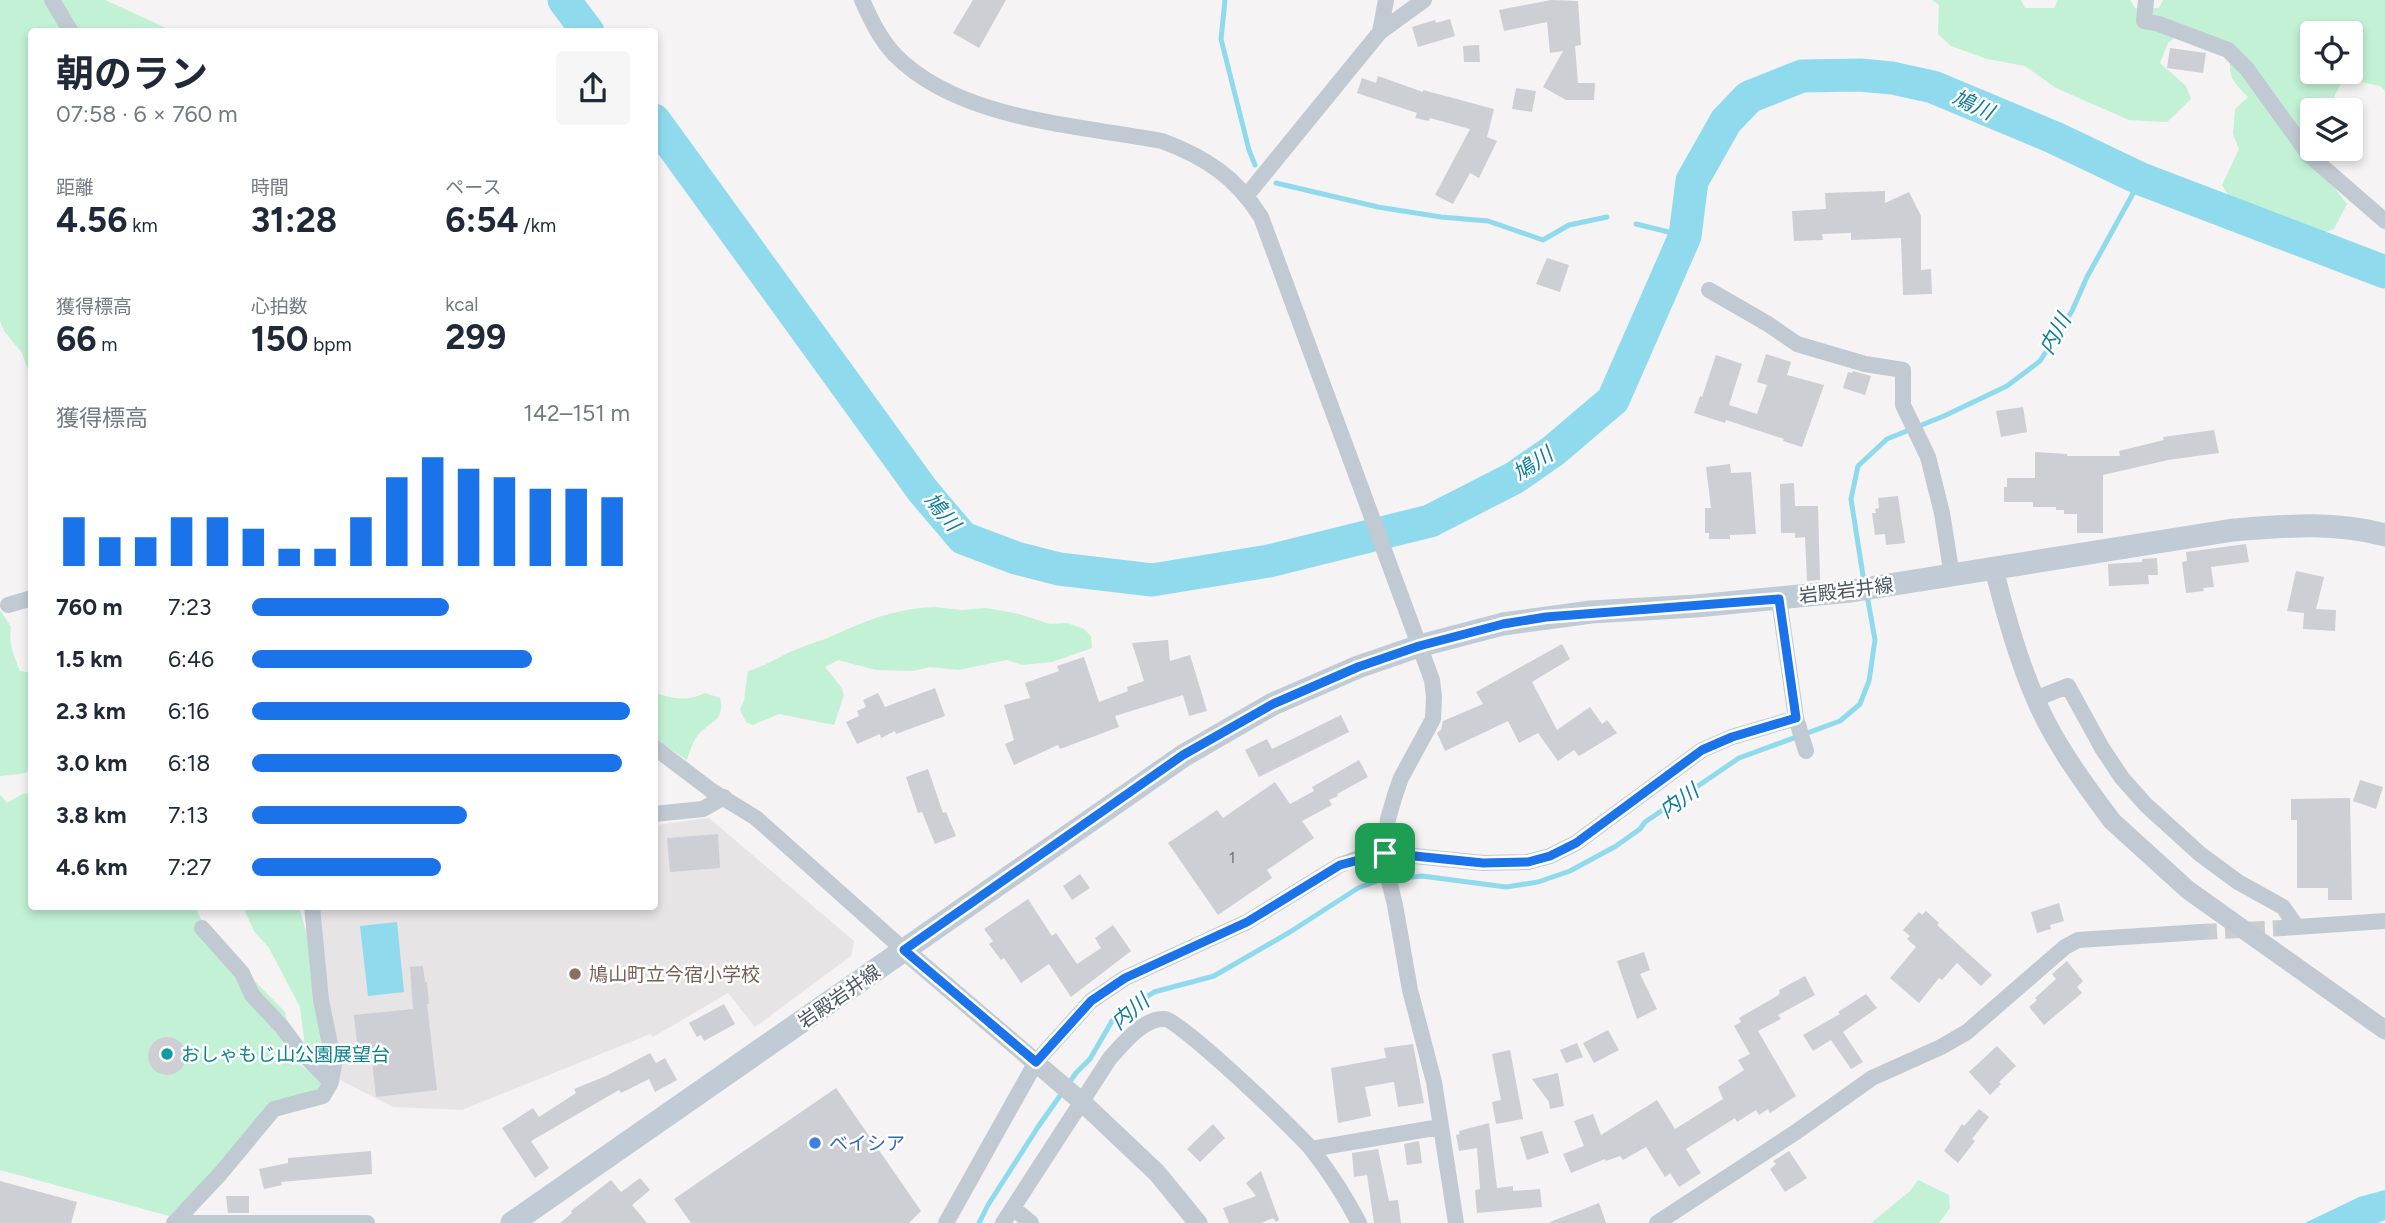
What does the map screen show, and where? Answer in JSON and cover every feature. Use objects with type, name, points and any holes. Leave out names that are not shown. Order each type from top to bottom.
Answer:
[{"type":"main road","name":"岩殿岩井線","points":[[512,1223],[1183,755],[1273,704],[1358,667],[1419,646],[1503,624],[1546,617],[1852,591],[2251,529],[2328,525],[2385,535]]},
{"type":"street","points":[[52,0],[69,28]]},
{"type":"street","points":[[862,0],[880,36],[895,54],[934,85],[1011,115],[1162,141],[1204,160],[1247,195],[1261,217],[1432,680],[1433,719],[1401,778],[1388,819],[1384,857],[1410,990],[1434,1082],[1456,1223]]},
{"type":"street","points":[[1380,32],[1386,0]]},
{"type":"street","points":[[1247,195],[1380,32],[1424,0]]},
{"type":"street","points":[[2146,0],[2144,21],[2228,50],[2264,91],[2309,155],[2385,221]]},
{"type":"street","points":[[1709,290],[1797,344],[1865,364],[1903,370],[1903,405],[1928,457],[1942,513],[1952,576]]},
{"type":"street","points":[[1994,569],[2006,617],[2035,699],[2071,767],[2112,821],[2188,890],[2385,1030]]},
{"type":"street","points":[[8,605],[28,599]]},
{"type":"street","points":[[1779,599],[1796,718],[1806,751]]},
{"type":"street","points":[[2035,699],[2068,686],[2102,748],[2122,778],[2146,805],[2200,854],[2238,882],[2283,906],[2290,927],[2385,921]]},
{"type":"street","points":[[946,1223],[1036,1062],[1091,1001],[1125,978],[1247,922],[1340,865],[1384,857],[1483,863],[1528,862],[1550,856],[1576,843],[1702,750],[1732,737],[1796,718]]},
{"type":"street","points":[[658,750],[756,818],[904,950],[1082,1102],[1157,1173],[1198,1223]]},
{"type":"street","points":[[658,814],[703,808],[724,797]]},
{"type":"street","points":[[174,1223],[220,1174],[274,1109],[323,1096],[331,1082],[334,1064],[321,1000],[313,910]]},
{"type":"street","points":[[202,928],[242,972],[252,995],[299,1050],[331,1082]]},
{"type":"street","points":[[1657,1223],[1796,1132],[1872,1078],[1941,1047],[1967,1032],[2065,947],[2078,940],[2201,932]]},
{"type":"street","points":[[1003,1223],[1110,1058],[1130,1037],[1156,1019],[1169,1019],[1248,1086],[1311,1149],[1346,1198],[1359,1223]]},
{"type":"street","points":[[1311,1149],[1440,1127]]},
{"type":"street","points":[[1013,1208],[1031,1223]]},
{"type":"street","points":[[174,1223],[368,1223]]},
{"type":"shaded area","name":"鳩山町立今宿小学校","points":[[709,818],[854,941],[851,956],[755,1027],[728,993],[653,1037],[650,1034],[462,1110],[393,1107],[340,1080],[327,1000],[317,910],[658,910],[658,825]]},
{"type":"green space","points":[[0,0],[105,0],[166,28],[28,28],[28,370],[22,353],[4,331],[0,321]]},
{"type":"green space","points":[[1932,0],[2021,0],[2025,8],[2054,8],[2058,0],[2130,0],[2135,8],[2159,8],[2163,0],[2385,0],[2385,91],[2380,86],[2363,82],[2363,21],[2300,21],[2300,84],[2341,84],[2334,98],[2300,98],[2300,161],[2310,161],[2347,204],[2334,229],[2314,236],[2259,216],[2233,203],[2222,185],[2239,149],[2233,134],[2235,109],[2248,97],[2236,85],[2231,75],[2232,46],[2188,28],[2168,43],[2160,63],[2186,86],[2191,99],[2167,122],[2129,120],[2056,88],[2025,66],[1987,59],[1951,46],[1938,34],[1939,5]]},
{"type":"green space","points":[[934,607],[962,610],[986,608],[1019,614],[1050,624],[1067,623],[1084,629],[1091,636],[1092,648],[1052,662],[1022,665],[1007,660],[958,670],[930,667],[913,671],[876,670],[838,660],[825,667],[844,695],[834,725],[779,714],[753,725],[746,722],[740,710],[748,671],[874,619],[896,612]]},
{"type":"green space","points":[[0,610],[11,627],[11,644],[20,671],[28,672],[28,771],[0,776]]},
{"type":"green space","points":[[705,693],[720,698],[719,716],[697,736],[687,760],[658,741],[658,694],[686,698]]},
{"type":"green space","points":[[28,793],[28,910],[196,910],[208,933],[285,1012],[295,1062],[322,1079],[319,1088],[309,1095],[268,1105],[215,1170],[169,1216],[0,1170],[0,794],[7,803]]},
{"type":"green space","points":[[244,910],[300,910],[309,942],[327,1059],[325,1067],[305,1047],[300,1007],[269,948],[254,931]]},
{"type":"green space","points":[[1918,1180],[1949,1195],[1950,1208],[1939,1223],[1871,1223],[1910,1191]]},
{"type":"water","points":[[397,922],[404,992],[368,996],[360,926]]},
{"type":"water","points":[[2385,1190],[2385,1220],[2378,1223],[2305,1223],[2359,1197]]},
{"type":"building","points":[[973,0],[1006,0],[979,48],[953,33]]},
{"type":"building","points":[[1551,0],[1578,1],[1581,45],[1575,46],[1578,83],[1595,83],[1594,100],[1566,100],[1543,87],[1563,51],[1550,53],[1547,22],[1504,31],[1499,10]]},
{"type":"building","points":[[1450,19],[1455,36],[1418,47],[1412,27],[1435,20],[1436,23]]},
{"type":"building","points":[[1479,45],[1480,62],[1464,62],[1463,46]]},
{"type":"building","points":[[2170,48],[2206,53],[2203,73],[2167,68]]},
{"type":"building","points":[[1378,76],[1423,92],[1494,109],[1487,137],[1497,141],[1479,178],[1470,173],[1453,204],[1435,195],[1470,129],[1430,118],[1429,121],[1415,118],[1417,113],[1357,93],[1362,78],[1376,83]]},
{"type":"building","points":[[1516,88],[1536,91],[1532,112],[1512,109]]},
{"type":"building","points":[[1885,191],[1885,203],[1909,192],[1921,216],[1921,270],[1931,269],[1932,294],[1903,295],[1901,238],[1851,240],[1851,233],[1822,234],[1823,240],[1794,241],[1792,211],[1826,209],[1825,193]]},
{"type":"building","points":[[1547,258],[1569,265],[1560,292],[1536,284]]},
{"type":"building","points":[[1766,354],[1791,362],[1787,375],[1824,385],[1802,447],[1726,420],[1725,423],[1694,413],[1716,355],[1742,364],[1729,405],[1757,414],[1767,385],[1757,382]]},
{"type":"building","points":[[1848,372],[1871,376],[1865,395],[1843,388]]},
{"type":"building","points":[[2023,407],[2027,432],[2001,437],[1996,411]]},
{"type":"building","points":[[2214,430],[2219,453],[2168,460],[2103,475],[2103,533],[2077,533],[2077,514],[2064,514],[2064,510],[2056,510],[2056,507],[2033,507],[2033,502],[2004,502],[2007,478],[2035,478],[2035,452],[2067,456],[2120,456],[2119,451],[2164,440],[2163,437]]},
{"type":"building","points":[[1730,464],[1731,473],[1751,472],[1756,534],[1730,535],[1730,539],[1709,539],[1709,533],[1705,533],[1705,508],[1711,508],[1706,467]]},
{"type":"building","points":[[1794,483],[1795,506],[1818,506],[1820,580],[1807,581],[1805,537],[1795,538],[1795,533],[1781,533],[1780,484]]},
{"type":"building","points":[[1898,496],[1905,543],[1886,545],[1885,534],[1875,535],[1872,513],[1876,513],[1875,509],[1879,508],[1878,498]]},
{"type":"building","points":[[2246,544],[2249,562],[2211,567],[2214,587],[2186,593],[2182,562],[2187,561],[2186,552]]},
{"type":"building","points":[[2157,558],[2158,575],[2148,575],[2149,584],[2109,586],[2108,564],[2142,562],[2142,559]]},
{"type":"building","points":[[2296,571],[2324,577],[2316,609],[2336,610],[2335,631],[2303,629],[2304,613],[2287,611]]},
{"type":"building","points":[[1168,640],[1170,661],[1190,655],[1207,711],[1189,716],[1183,695],[1115,716],[1119,727],[1060,749],[1058,745],[1014,765],[1005,744],[1014,740],[1004,705],[1030,698],[1025,683],[1059,671],[1057,666],[1084,657],[1099,702],[1128,691],[1127,687],[1144,681],[1132,643]]},
{"type":"building","points":[[1562,644],[1570,659],[1532,682],[1557,730],[1590,707],[1602,724],[1607,720],[1617,733],[1579,756],[1574,750],[1558,761],[1538,733],[1519,743],[1508,721],[1445,751],[1437,733],[1441,730],[1443,721],[1483,704],[1476,692]]},
{"type":"building","points":[[935,688],[945,716],[896,734],[895,731],[881,738],[880,734],[857,744],[846,722],[859,716],[857,711],[866,707],[863,700],[878,693],[885,707]]},
{"type":"building","points":[[1341,715],[1349,732],[1259,777],[1245,750],[1267,739],[1272,749]]},
{"type":"building","points":[[1359,760],[1368,777],[1329,800],[1332,805],[1302,821],[1314,838],[1267,870],[1272,878],[1218,915],[1168,843],[1217,810],[1223,818],[1275,782],[1290,804],[1314,791],[1312,787]]},
{"type":"building","points":[[928,769],[943,813],[946,812],[956,836],[935,844],[922,812],[918,813],[906,777]]},
{"type":"building","points":[[2360,780],[2383,787],[2376,809],[2353,801]]},
{"type":"building","points":[[2350,798],[2352,900],[2328,900],[2328,888],[2297,888],[2297,820],[2291,820],[2291,799]]},
{"type":"building","points":[[718,834],[720,868],[670,872],[667,838]]},
{"type":"building","points":[[1080,874],[1090,888],[1072,900],[1063,886]]},
{"type":"building","points":[[1028,899],[1052,936],[1056,933],[1077,964],[1101,948],[1095,938],[1113,925],[1131,951],[1071,997],[1049,964],[1021,983],[1004,958],[1001,960],[989,944],[993,941],[984,929]]},
{"type":"building","points":[[2059,903],[2064,921],[2037,933],[2031,912]]},
{"type":"building","points":[[1926,911],[1939,923],[1937,925],[1992,975],[1981,986],[1957,963],[1942,980],[1939,978],[1919,1003],[1890,978],[1916,947],[1907,939],[1910,936],[1903,930],[1919,912],[1922,915]]},
{"type":"building","points":[[1644,952],[1650,970],[1640,974],[1657,1009],[1637,1019],[1617,961]]},
{"type":"building","points":[[2067,961],[2083,981],[2077,987],[2082,993],[2044,1025],[2029,1007],[2056,979],[2052,974]]},
{"type":"building","points":[[423,966],[427,982],[437,1090],[376,1097],[372,1060],[359,1061],[354,1015],[413,1009],[410,967]]},
{"type":"building","points":[[1805,976],[1815,995],[1778,1015],[1781,1019],[1758,1031],[1796,1096],[1770,1113],[1768,1109],[1759,1115],[1756,1110],[1737,1122],[1735,1118],[1686,1149],[1701,1173],[1679,1187],[1670,1173],[1665,1177],[1646,1147],[1623,1160],[1620,1156],[1606,1161],[1605,1159],[1571,1173],[1563,1154],[1584,1146],[1574,1121],[1593,1114],[1601,1135],[1657,1100],[1675,1129],[1723,1099],[1718,1087],[1744,1070],[1738,1060],[1750,1054],[1734,1026],[1741,1022],[1739,1018],[1777,996],[1779,990]]},
{"type":"building","points":[[1866,994],[1877,1008],[1843,1032],[1863,1062],[1851,1069],[1831,1040],[1813,1051],[1803,1035],[1840,1014],[1838,1012]]},
{"type":"building","points":[[724,1004],[735,1024],[704,1041],[701,1035],[697,1037],[689,1023]]},
{"type":"building","points":[[1608,1030],[1619,1050],[1594,1063],[1583,1043]]},
{"type":"building","name":"おしゃもじ山公園展望台","points":[[167,1037],[180,1043],[186,1056],[180,1069],[167,1075],[154,1069],[148,1056],[154,1043]]},
{"type":"building","points":[[1577,1043],[1583,1057],[1566,1063],[1560,1050]]},
{"type":"building","points":[[1413,1044],[1424,1103],[1398,1107],[1394,1082],[1365,1087],[1371,1116],[1338,1123],[1331,1068],[1386,1058],[1384,1048]]},
{"type":"building","points":[[1997,1046],[2016,1066],[1990,1095],[1969,1072]]},
{"type":"building","points":[[1510,1050],[1523,1119],[1496,1124],[1492,1102],[1501,1100],[1492,1054]]},
{"type":"building","points":[[650,1053],[656,1063],[665,1058],[677,1080],[655,1092],[649,1079],[621,1093],[619,1090],[531,1141],[549,1168],[535,1178],[502,1128],[533,1108],[539,1117],[576,1093],[574,1089]]},
{"type":"building","points":[[1558,1073],[1564,1106],[1550,1109],[1549,1102],[1532,1079]]},
{"type":"building","name":"ベイシア","points":[[836,1088],[921,1211],[909,1223],[691,1223],[674,1199]]},
{"type":"building","points":[[1979,1109],[1989,1117],[1958,1163],[1944,1151],[1962,1124],[1964,1126]]},
{"type":"building","points":[[1489,1123],[1497,1188],[1513,1186],[1513,1191],[1540,1189],[1542,1207],[1477,1213],[1475,1190],[1480,1189],[1477,1148],[1459,1151],[1456,1135],[1460,1134],[1459,1131]]},
{"type":"building","points":[[1213,1124],[1225,1138],[1200,1162],[1187,1149]]},
{"type":"building","points":[[1542,1131],[1549,1153],[1527,1160],[1520,1137]]},
{"type":"building","points":[[1419,1141],[1422,1163],[1407,1165],[1404,1144]]},
{"type":"building","points":[[1378,1149],[1389,1201],[1398,1200],[1401,1223],[1374,1223],[1367,1175],[1354,1177],[1352,1153]]},
{"type":"building","points":[[371,1151],[372,1174],[281,1182],[282,1185],[264,1189],[259,1169],[288,1163],[288,1158]]},
{"type":"building","points":[[1789,1151],[1807,1178],[1785,1192],[1770,1169],[1776,1164],[1773,1161]]},
{"type":"building","points":[[1261,1171],[1279,1220],[1276,1222],[1273,1218],[1261,1223],[1229,1223],[1223,1208],[1256,1196],[1246,1183]]},
{"type":"building","points":[[640,1178],[650,1190],[632,1205],[647,1223],[560,1223],[611,1180],[621,1192]]},
{"type":"building","points":[[0,1181],[77,1202],[71,1223],[0,1223]]},
{"type":"building","points":[[226,1196],[249,1196],[249,1213],[228,1213]]},
{"type":"building","points":[[1599,1203],[1606,1223],[1550,1222]]},
{"type":"waterway","name":"鳩川","points":[[564,0],[585,28]]},
{"type":"waterway","points":[[1225,0],[1221,39],[1255,165]]},
{"type":"waterway","name":"鳩川","points":[[658,126],[923,491],[963,538],[1016,558],[1059,569],[1152,580],[1269,561],[1430,521],[1514,478],[1553,451],[1613,400],[1685,236],[1692,181],[1726,121],[1749,97],[1802,76],[1860,75],[1892,78],[1933,87],[2055,138],[2141,179],[2385,272]]},
{"type":"waterway","name":"内川","points":[[1864,582],[1851,499],[1858,466],[1887,439],[2007,386],[2040,361],[2072,311],[2087,277],[2141,179]]},
{"type":"waterway","points":[[1276,183],[1378,207],[1488,221],[1543,240],[1569,225],[1607,217]]},
{"type":"waterway","points":[[1636,224],[1685,236]]},
{"type":"waterway","name":"内川","points":[[979,1223],[1038,1127],[1076,1073],[1090,1059],[1112,1021],[1154,992],[1214,976],[1358,888],[1380,880],[1422,876],[1506,887],[1538,882],[1570,871],[1616,846],[1640,829],[1645,822],[1739,758],[1840,721],[1860,704],[1869,681],[1875,640],[1867,595]]},
{"type":"tunnel","points":[[2201,932],[2283,928]]},
{"type":"place","name":"鳩山町立今宿小学校","points":[[575,974]]},
{"type":"place","name":"おしゃもじ山公園展望台","points":[[167,1054]]},
{"type":"place","name":"ベイシア","points":[[815,1143]]},
{"type":"route","points":[[1779,599],[1796,718],[1732,737],[1702,750],[1576,843],[1550,856],[1528,862],[1483,863],[1385,853],[1340,865],[1247,922],[1125,978],[1091,1001],[1036,1062],[904,950],[1183,755],[1273,704],[1358,667],[1419,646],[1503,624],[1546,617],[1779,599]]}]
